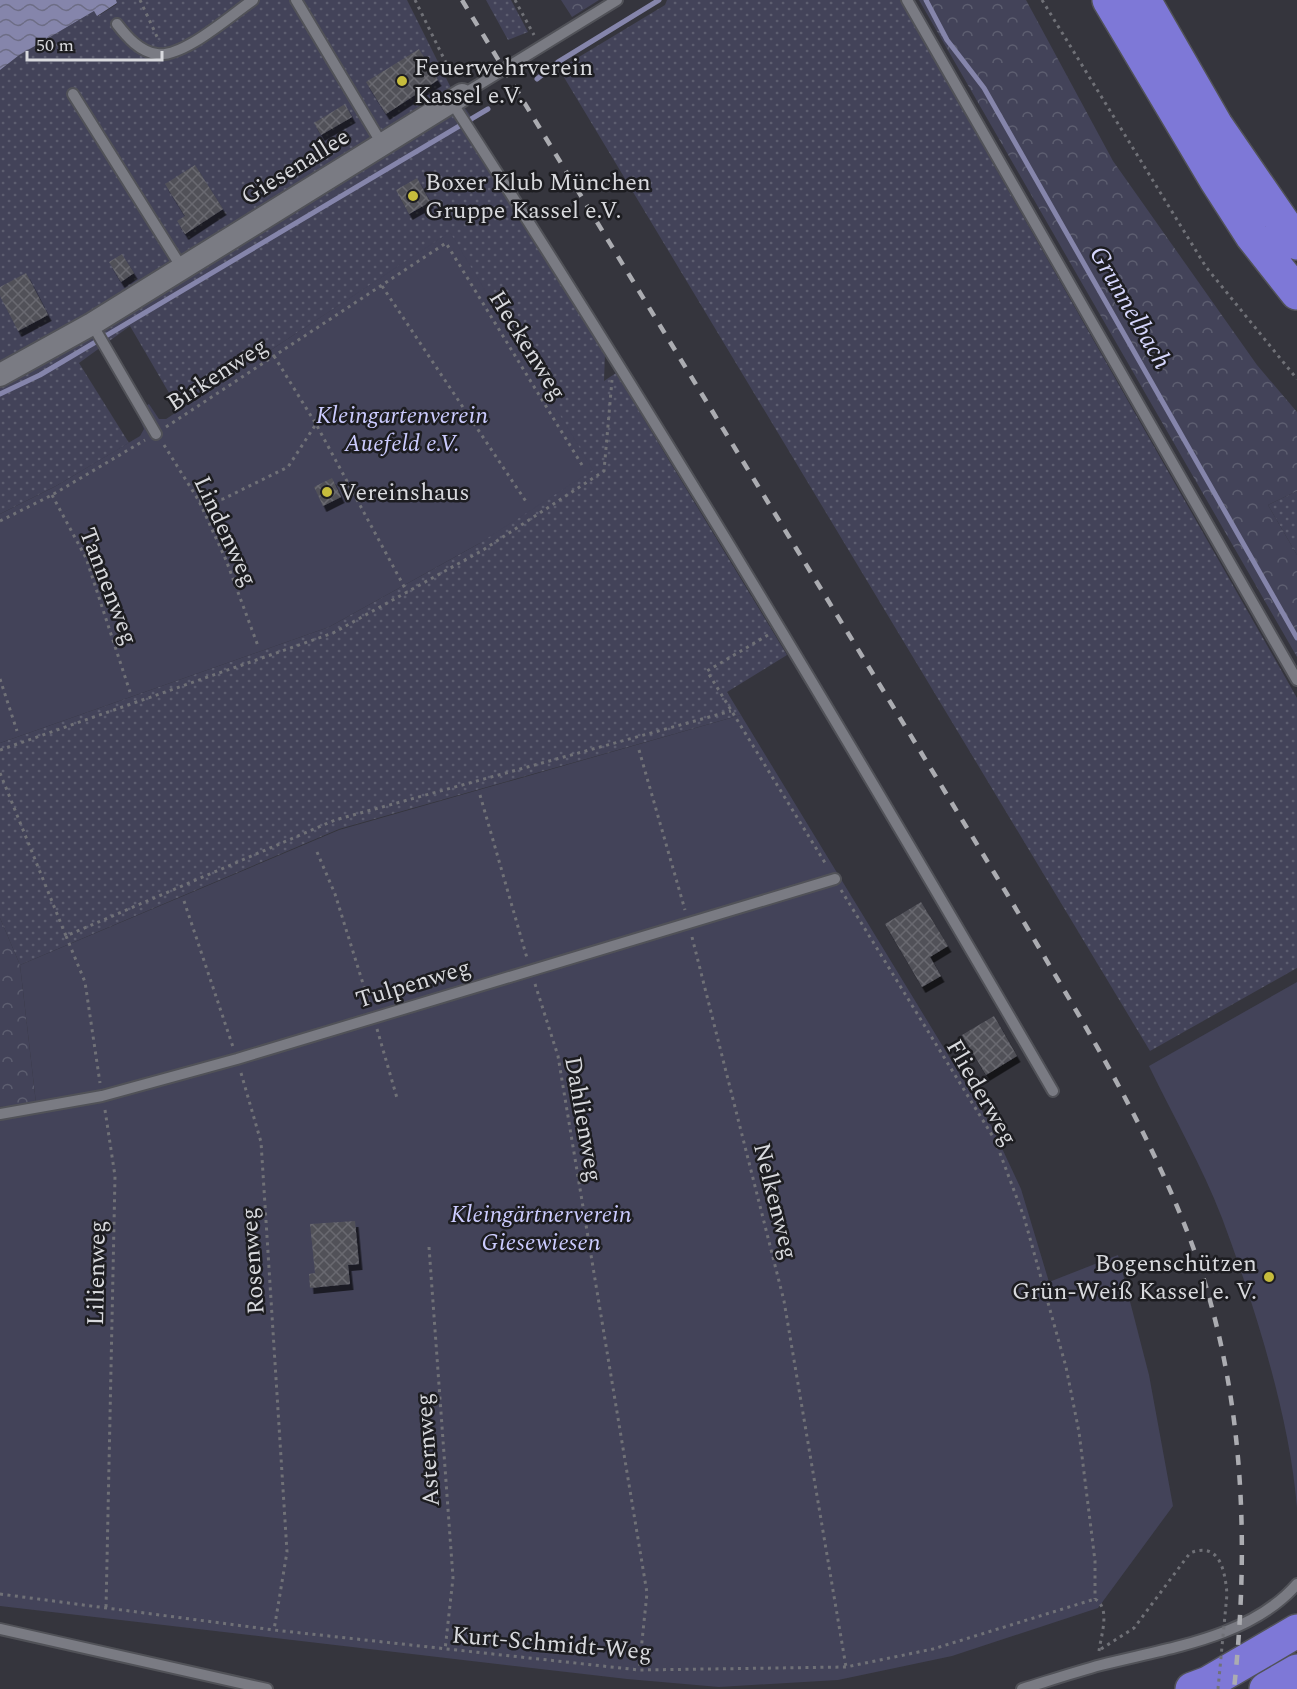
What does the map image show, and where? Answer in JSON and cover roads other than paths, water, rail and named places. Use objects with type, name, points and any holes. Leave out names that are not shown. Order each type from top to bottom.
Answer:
[{"type":"highway","points":[[1109,0],[1252,236],[1297,293]]},
{"type":"highway","points":[[1144,0],[1222,135],[1297,243]]},
{"type":"highway","points":[[1192,1689],[1208,1683],[1297,1631]]},
{"type":"highway","points":[[1266,1689],[1297,1671]]},
{"type":"street","name":"Giesenallee","points":[[0,375],[98,333],[182,268],[382,144],[458,104]]},
{"type":"lane","points":[[117,24],[137,45],[148,51],[165,54],[186,47],[253,0]]},
{"type":"lane","points":[[296,0],[382,144]]},
{"type":"lane","name":"Giesenallee","points":[[458,104],[540,47],[617,0]]},
{"type":"lane","points":[[907,0],[1297,680]]},
{"type":"lane","points":[[73,94],[182,268]]},
{"type":"lane","points":[[458,104],[468,128],[624,372],[934,886],[1053,1091]]},
{"type":"lane","points":[[98,333],[156,434]]},
{"type":"lane","name":"Tulpenweg","points":[[0,1114],[102,1096],[237,1059],[835,879]]},
{"type":"lane","points":[[1022,1689],[1212,1636],[1268,1610],[1286,1597],[1297,1584]]},
{"type":"lane","points":[[0,1629],[267,1689]]},
{"type":"water","points":[[0,0],[116,0],[117,3],[97,16],[94,11],[18,56],[0,70]]},
{"type":"waterway","points":[[537,79],[558,62],[659,0]]},
{"type":"waterway","name":"Grunnelbach","points":[[926,0],[947,40],[984,88],[1297,638]]},
{"type":"waterway","points":[[0,394],[40,375],[488,109]]},
{"type":"railway","points":[[462,0],[1016,908],[1110,1070],[1163,1175],[1193,1247],[1210,1301],[1233,1410],[1242,1522],[1242,1577],[1234,1689]]},
{"type":"place","name":"Feuerwehrverein Kassel e.V.","points":[[402,81]]},
{"type":"place","name":"Boxer Klub München Gruppe Kassel e.V.","points":[[413,196]]},
{"type":"place","name":"Vereinshaus","points":[[327,492]]},
{"type":"place","name":"Bogenschützen Grün-Weiß Kassel e. V.","points":[[1269,1277]]},
{"type":"park label","name":"Kleingartenverein Auefeld e.V.","points":[[402,429]]},
{"type":"park label","name":"Kleingärtnerverein Giesewiesen","points":[[541,1228]]}]
